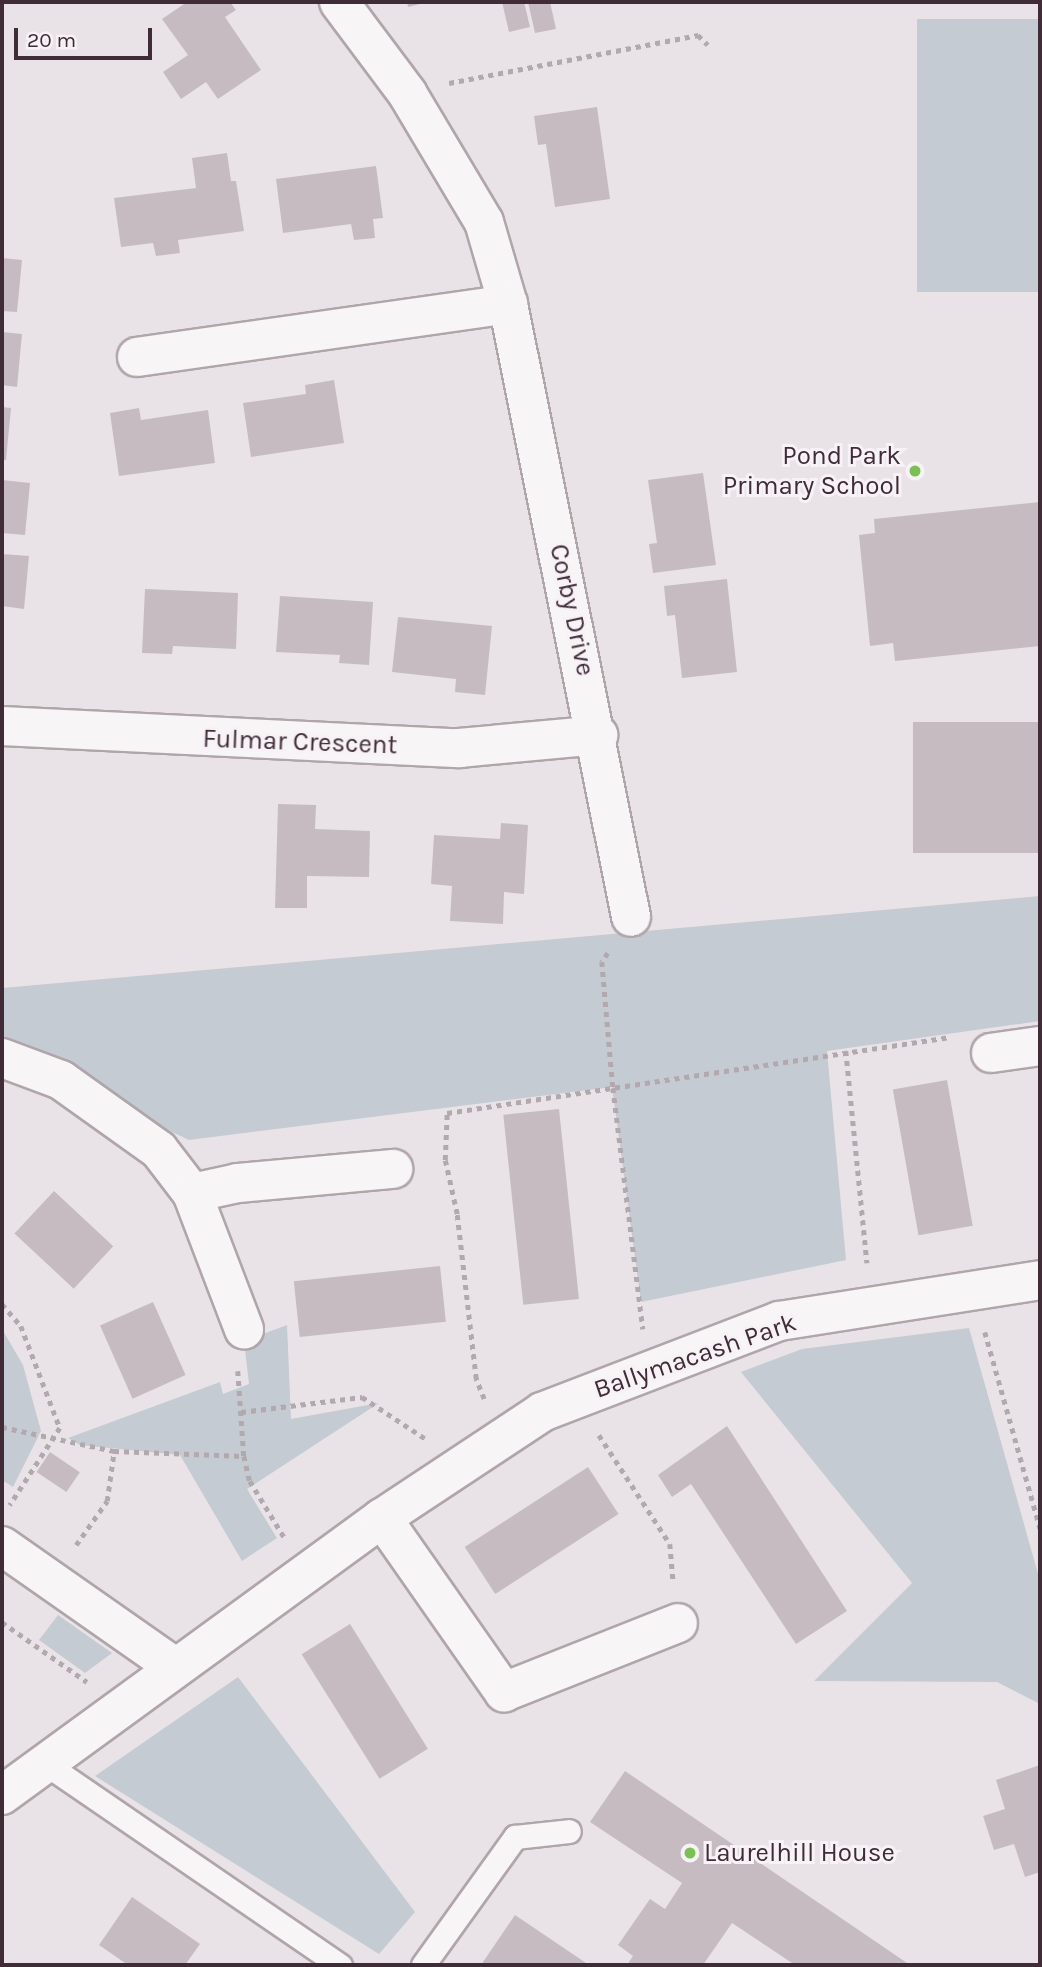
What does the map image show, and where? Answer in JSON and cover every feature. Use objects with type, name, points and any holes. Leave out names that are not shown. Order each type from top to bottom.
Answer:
[{"type":"street","name":"Corby Drive","points":[[339,2],[407,93],[484,222],[508,304],[598,735],[631,918]]},
{"type":"street","points":[[137,357],[508,304]]},
{"type":"street","name":"Fulmar Crescent","points":[[2,726],[459,748],[598,735]]},
{"type":"street","points":[[991,1053],[1038,1056]]},
{"type":"street","points":[[2,1058],[61,1080],[159,1150],[192,1193],[244,1329]]},
{"type":"street","points":[[192,1193],[238,1183],[393,1170]]},
{"type":"street","name":"Ballymacash Park","points":[[2,1795],[43,1762],[382,1518],[542,1412],[779,1321],[1040,1280]]},
{"type":"street","points":[[382,1518],[504,1692],[677,1623]]},
{"type":"street","points":[[2,1546],[175,1667]]},
{"type":"lane","points":[[43,1762],[340,1965]]},
{"type":"lane","points":[[423,1965],[515,1837],[569,1831]]},
{"type":"path","points":[[407,93],[698,35],[708,45]]},
{"type":"path","points":[[631,918],[601,962],[613,1088],[648,1371]]},
{"type":"path","points":[[500,1439],[476,1379],[457,1214],[445,1160],[447,1113],[846,1051],[969,1035],[991,1053]]},
{"type":"path","points":[[846,1051],[871,1306]]},
{"type":"path","points":[[973,1291],[1040,1528]]},
{"type":"path","points":[[2,1304],[21,1326],[60,1428],[2,1517]]},
{"type":"path","points":[[244,1329],[238,1359],[244,1456],[250,1481],[306,1572]]},
{"type":"path","points":[[241,1412],[362,1397],[463,1464]]},
{"type":"path","points":[[575,1398],[670,1544],[677,1623]]},
{"type":"path","points":[[2,1427],[114,1451],[244,1456]]},
{"type":"path","points":[[51,1580],[107,1501],[114,1451]]},
{"type":"path","points":[[2,1622],[85,1680],[116,1710]]},
{"type":"shaded area","points":[[917,19],[1040,19],[1040,292],[917,292]]},
{"type":"shaded area","points":[[1040,896],[1040,1021],[827,1051],[846,1260],[641,1302],[612,1087],[189,1140],[2,1052],[2,988]]},
{"type":"shaded area","points":[[287,1325],[291,1419],[379,1403],[247,1489],[277,1538],[242,1561],[180,1455],[80,1445],[68,1438],[220,1382],[223,1394],[249,1384],[244,1341]]},
{"type":"shaded area","points":[[969,1328],[1040,1581],[1040,1704],[997,1682],[814,1681],[912,1583],[741,1372],[802,1349]]},
{"type":"shaded area","points":[[2,1329],[23,1365],[41,1431],[13,1487],[2,1480]]},
{"type":"shaded area","points":[[58,1615],[112,1653],[85,1673],[39,1640]]},
{"type":"shaded area","points":[[238,1677],[415,1912],[379,1954],[95,1776]]},
{"type":"building","points":[[187,2],[230,2],[236,10],[225,17],[261,70],[218,99],[206,82],[181,99],[163,72],[188,55],[162,19]]},
{"type":"building","points":[[407,2],[424,2],[424,3],[408,7]]},
{"type":"building","points":[[502,2],[524,2],[530,27],[509,32]]},
{"type":"building","points":[[528,2],[550,2],[556,29],[535,33]]},
{"type":"building","points":[[597,107],[610,199],[555,207],[546,144],[538,145],[534,116]]},
{"type":"building","points":[[227,153],[231,181],[236,181],[244,231],[178,240],[180,253],[156,256],[153,243],[121,247],[114,198],[196,188],[192,158]]},
{"type":"building","points":[[376,166],[383,218],[373,219],[375,238],[354,240],[351,224],[283,233],[276,179]]},
{"type":"building","points":[[2,258],[22,260],[17,312],[2,311]]},
{"type":"building","points":[[2,332],[22,334],[17,387],[2,385]]},
{"type":"building","points":[[334,380],[344,443],[251,457],[243,403],[306,394],[305,385]]},
{"type":"building","points":[[2,407],[11,408],[6,460],[2,460]]},
{"type":"building","points":[[139,408],[141,420],[208,410],[215,463],[119,476],[110,413]]},
{"type":"building","points":[[703,473],[716,565],[653,573],[649,544],[657,543],[648,480]]},
{"type":"building","points":[[2,480],[30,483],[25,535],[2,533]]},
{"type":"building","points":[[1040,502],[1040,646],[895,661],[893,643],[870,646],[859,535],[875,533],[874,519]]},
{"type":"building","points":[[2,554],[29,556],[24,609],[2,606]]},
{"type":"building","points":[[727,579],[737,672],[682,678],[675,615],[667,616],[664,586]]},
{"type":"building","points":[[145,589],[238,593],[236,649],[173,646],[172,654],[142,653]]},
{"type":"building","points":[[280,596],[373,602],[369,665],[339,663],[340,655],[276,652]]},
{"type":"building","points":[[398,617],[492,626],[485,695],[455,692],[456,679],[392,672]]},
{"type":"building","points":[[913,722],[1040,722],[1040,853],[913,853]]},
{"type":"building","points":[[278,804],[316,805],[315,829],[370,831],[369,877],[307,876],[307,908],[275,908]]},
{"type":"building","points":[[501,823],[528,825],[524,894],[504,892],[503,924],[450,921],[452,886],[431,884],[434,835],[500,839]]},
{"type":"building","points":[[947,1080],[973,1226],[919,1235],[893,1090]]},
{"type":"building","points":[[559,1109],[579,1299],[523,1305],[503,1115]]},
{"type":"building","points":[[54,1191],[113,1246],[74,1289],[14,1233]]},
{"type":"building","points":[[440,1266],[446,1322],[300,1337],[294,1281]]},
{"type":"building","points":[[153,1302],[186,1375],[133,1399],[100,1326]]},
{"type":"building","points":[[727,1426],[847,1611],[796,1644],[691,1484],[672,1497],[658,1475]]},
{"type":"building","points":[[50,1452],[80,1472],[66,1492],[37,1472]]},
{"type":"building","points":[[588,1467],[618,1514],[495,1594],[465,1547]]},
{"type":"building","points":[[350,1624],[428,1749],[380,1779],[302,1654]]},
{"type":"building","points":[[1040,1765],[1040,1872],[1025,1877],[1014,1844],[994,1850],[983,1816],[1005,1809],[996,1780]]},
{"type":"building","name":"Laurelhill House","points":[[625,1771],[910,1965],[795,1965],[732,1923],[703,1965],[627,1965],[633,1956],[618,1945],[650,1899],[665,1909],[682,1883],[590,1822]]},
{"type":"building","points":[[132,1897],[200,1944],[185,1965],[128,1965],[99,1945]]},
{"type":"building","points":[[515,1915],[589,1965],[481,1965]]},
{"type":"place","name":"Pond Park Primary School","points":[[915,471]]},
{"type":"place","name":"Laurelhill House","points":[[690,1853]]}]
